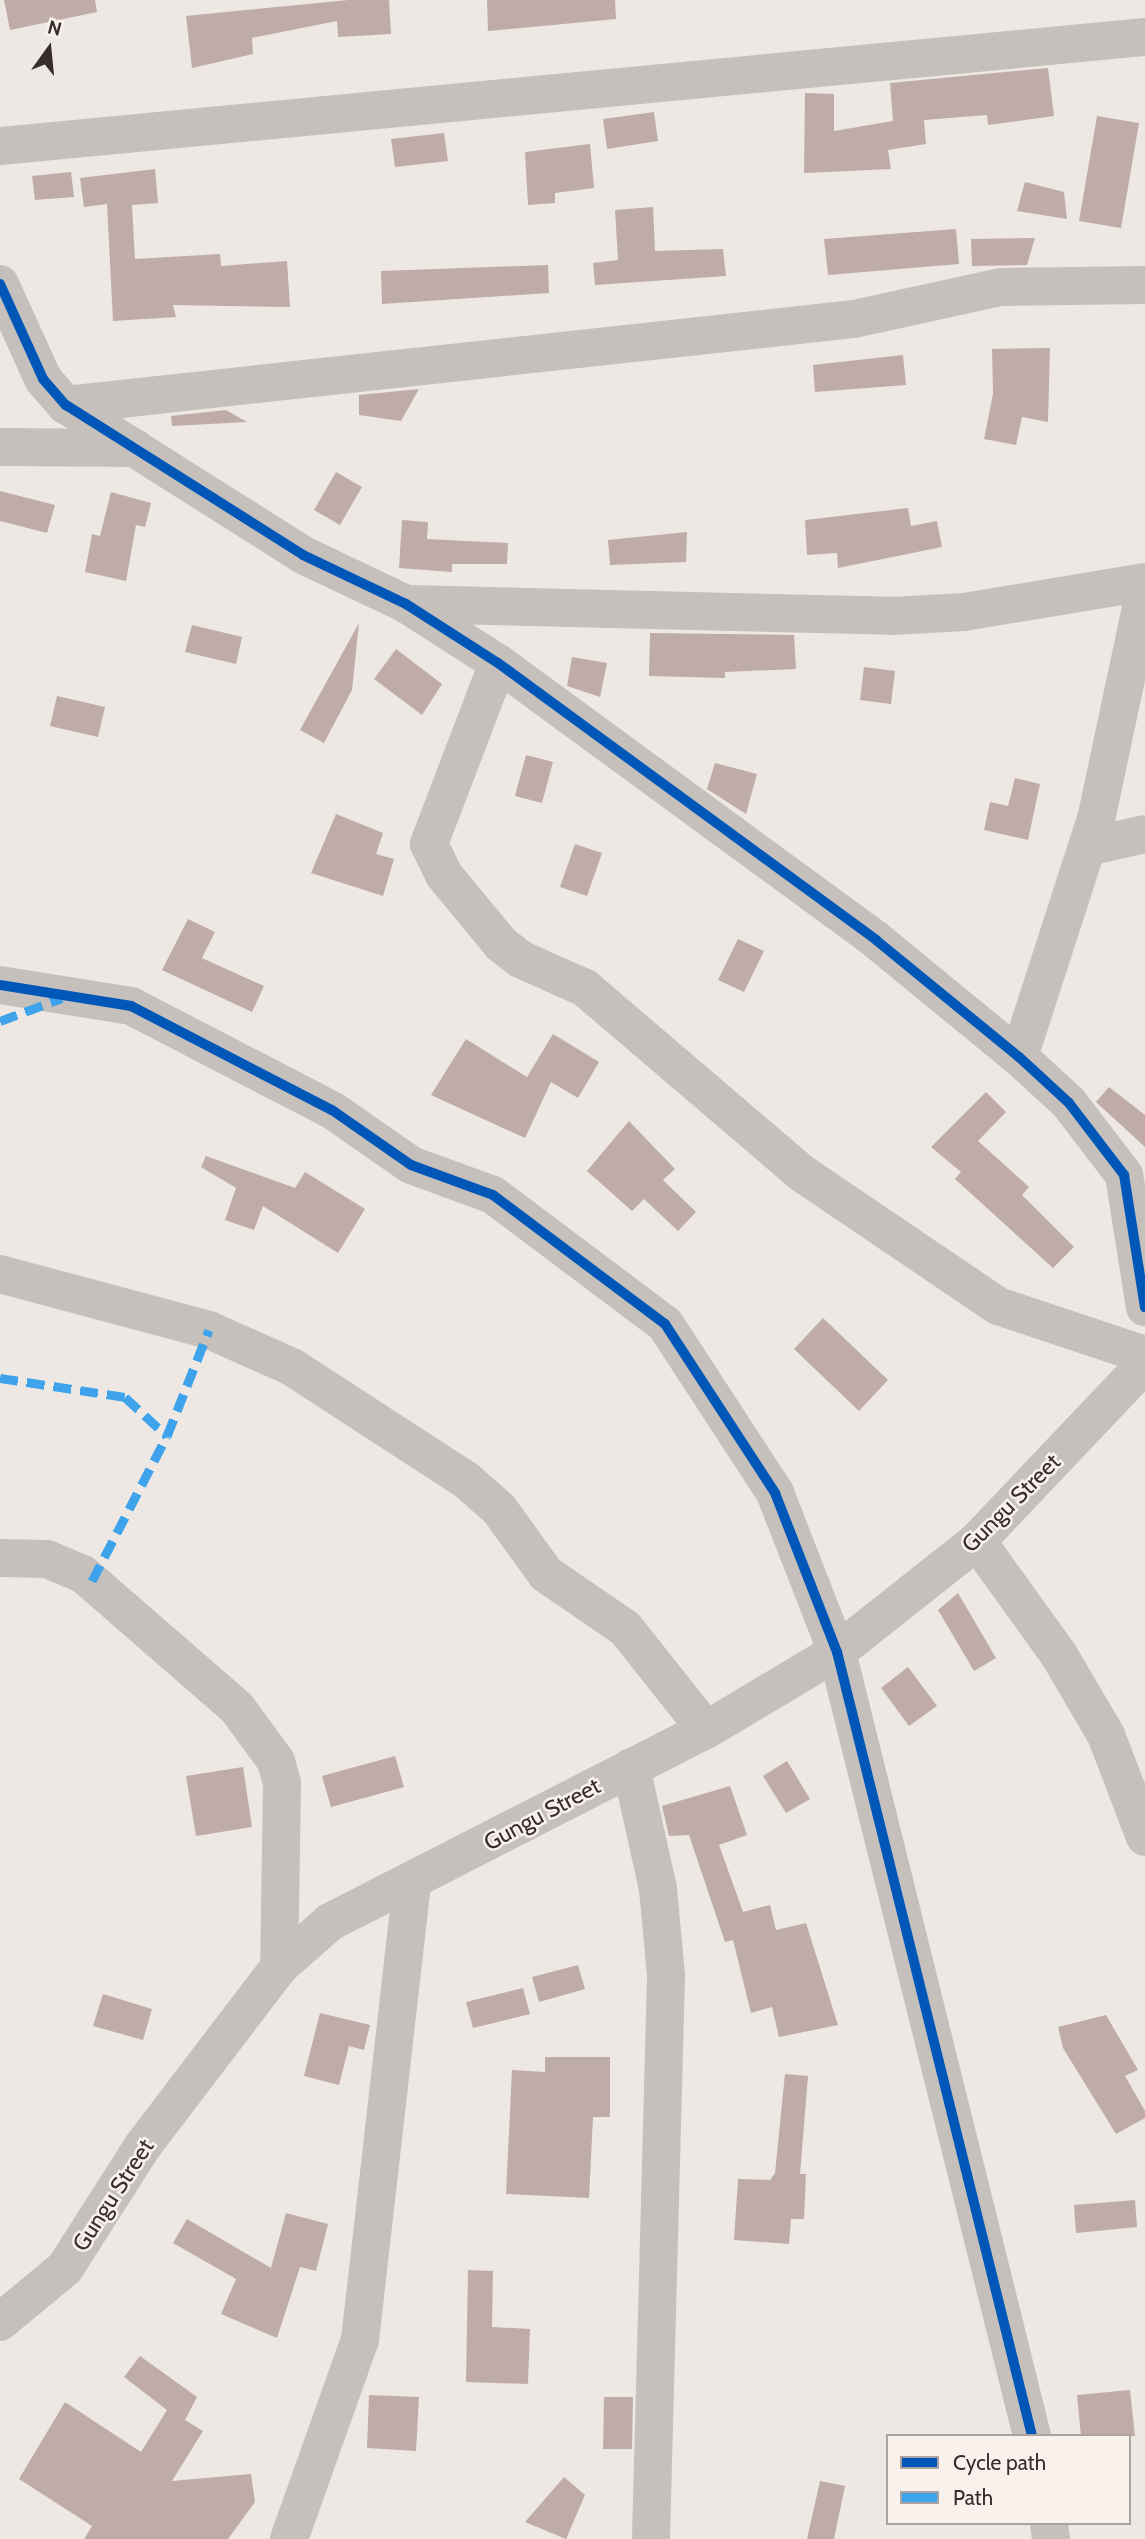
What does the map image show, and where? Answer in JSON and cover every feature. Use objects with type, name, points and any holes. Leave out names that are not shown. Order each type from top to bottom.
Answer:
[{"type":"street","points":[[0,146],[1145,37]]},
{"type":"street","points":[[0,284],[43,379],[66,405],[303,555],[406,604],[498,663],[876,940],[1019,1057],[1069,1103],[1124,1175],[1145,1307]]},
{"type":"street","points":[[66,405],[854,319],[1001,287],[1145,285]]},
{"type":"street","points":[[0,447],[135,449]]},
{"type":"street","points":[[406,604],[893,616],[964,612],[1145,582]]},
{"type":"street","points":[[1019,1057],[1087,847],[1145,590]]},
{"type":"street","points":[[498,663],[429,844],[443,875],[500,944],[520,959],[585,988],[803,1174],[998,1306],[1145,1355]]},
{"type":"street","points":[[1087,847],[1145,834]]},
{"type":"street","points":[[0,985],[131,1006],[332,1110],[411,1165],[493,1195],[648,1306],[775,1493],[837,1652],[1032,2434]]},
{"type":"street","points":[[0,1274],[209,1331],[292,1367],[467,1480],[499,1509],[546,1574],[625,1628],[706,1730]]},
{"type":"street","name":"Gungu Street","points":[[0,2322],[65,2269],[142,2147],[279,1967],[330,1922],[412,1884],[706,1730],[837,1652],[977,1541],[1145,1364]]},
{"type":"street","points":[[977,1541],[1059,1655],[1099,1724],[1145,1837]]},
{"type":"street","points":[[0,1558],[47,1559],[83,1574],[237,1708],[276,1761],[282,1783],[279,1967]]},
{"type":"street","points":[[631,1767],[658,1889],[666,1976],[651,2539]]},
{"type":"street","points":[[289,2539],[360,2340],[412,1884]]},
{"type":"building","points":[[4,0],[95,0],[97,12],[10,30]]},
{"type":"building","points":[[348,0],[389,0],[391,34],[338,37],[337,21],[252,38],[253,54],[192,68],[186,16]]},
{"type":"building","points":[[487,0],[615,0],[616,19],[488,31]]},
{"type":"building","points":[[1048,68],[1054,116],[988,125],[987,115],[924,120],[926,144],[888,150],[891,169],[804,173],[805,93],[834,94],[834,131],[893,121],[890,83]]},
{"type":"building","points":[[654,112],[658,141],[607,149],[603,119]]},
{"type":"building","points":[[1097,116],[1139,123],[1121,228],[1079,221]]},
{"type":"building","points":[[444,133],[448,161],[395,167],[391,139]]},
{"type":"building","points":[[590,144],[594,188],[555,193],[555,203],[528,205],[525,152]]},
{"type":"building","points":[[155,169],[158,203],[132,205],[135,259],[220,254],[221,266],[287,261],[290,307],[173,305],[176,317],[113,321],[107,204],[84,207],[80,178]]},
{"type":"building","points":[[71,172],[74,197],[35,200],[32,176]]},
{"type":"building","points":[[1025,182],[1064,192],[1067,219],[1017,211]]},
{"type":"building","points":[[653,207],[655,251],[723,249],[726,276],[595,285],[593,263],[618,260],[615,210]]},
{"type":"building","points":[[956,229],[959,264],[828,275],[824,239]]},
{"type":"building","points":[[1035,238],[1027,265],[972,266],[971,239]]},
{"type":"building","points":[[548,265],[549,293],[382,304],[381,271]]},
{"type":"building","points":[[1050,348],[1048,422],[1022,417],[1016,445],[984,439],[993,394],[992,349]]},
{"type":"building","points":[[903,355],[906,385],[815,392],[813,365]]},
{"type":"building","points":[[419,389],[401,421],[359,415],[359,395]]},
{"type":"building","points":[[226,410],[247,422],[172,426],[171,416]]},
{"type":"building","points":[[336,472],[362,487],[340,525],[314,510]]},
{"type":"building","points":[[0,491],[55,505],[47,533],[0,521]]},
{"type":"building","points":[[111,492],[151,503],[145,527],[136,525],[126,581],[85,572],[92,534],[100,536]]},
{"type":"building","points":[[908,508],[911,526],[937,521],[942,547],[838,568],[837,553],[807,555],[805,520]]},
{"type":"building","points":[[402,520],[428,522],[427,539],[508,543],[507,564],[452,564],[452,572],[399,568]]},
{"type":"building","points":[[687,532],[686,562],[610,565],[608,540]]},
{"type":"building","points":[[359,623],[352,690],[324,743],[300,730]]},
{"type":"building","points":[[192,625],[242,637],[236,664],[185,652]]},
{"type":"building","points":[[650,633],[794,635],[796,669],[725,672],[725,678],[649,676]]},
{"type":"building","points":[[396,649],[442,684],[422,715],[374,679]]},
{"type":"building","points":[[572,657],[607,663],[600,697],[567,686]]},
{"type":"building","points":[[864,667],[895,671],[891,704],[860,700]]},
{"type":"building","points":[[57,696],[105,707],[98,737],[50,726]]},
{"type":"building","points":[[526,755],[553,762],[542,803],[515,796]]},
{"type":"building","points":[[715,763],[757,774],[746,814],[707,789]]},
{"type":"building","points":[[1015,778],[1040,784],[1028,840],[984,830],[990,802],[1008,806]]},
{"type":"building","points":[[336,814],[383,833],[376,854],[394,859],[383,896],[311,873]]},
{"type":"building","points":[[575,844],[602,853],[587,896],[560,887]]},
{"type":"building","points":[[188,919],[215,932],[202,958],[264,986],[252,1012],[162,970]]},
{"type":"building","points":[[738,939],[764,951],[744,992],[718,980]]},
{"type":"building","points":[[553,1034],[599,1062],[578,1098],[551,1082],[525,1138],[431,1095],[466,1039],[527,1077]]},
{"type":"building","points":[[1109,1087],[1145,1115],[1145,1147],[1096,1102]]},
{"type":"building","points":[[986,1092],[1006,1112],[978,1141],[1029,1187],[1022,1195],[1074,1247],[1053,1268],[955,1179],[961,1172],[931,1147]]},
{"type":"building","points":[[629,1121],[675,1169],[663,1180],[696,1212],[678,1231],[644,1199],[632,1211],[587,1171]]},
{"type":"building","points":[[206,1156],[295,1188],[305,1172],[365,1209],[338,1253],[263,1206],[254,1230],[225,1220],[236,1188],[201,1167]]},
{"type":"building","points":[[823,1318],[888,1380],[859,1411],[794,1349]]},
{"type":"building","points":[[958,1593],[996,1658],[974,1671],[938,1610]]},
{"type":"building","points":[[908,1667],[937,1706],[909,1726],[881,1688]]},
{"type":"building","points":[[395,1756],[404,1787],[331,1807],[322,1776]]},
{"type":"building","points":[[787,1761],[810,1799],[786,1813],[763,1776]]},
{"type":"building","points":[[243,1767],[252,1827],[196,1836],[186,1776]]},
{"type":"building","points":[[730,1786],[747,1835],[719,1845],[743,1912],[770,1905],[776,1930],[806,1923],[838,2025],[779,2037],[772,2007],[751,2013],[733,1940],[725,1942],[689,1835],[669,1836],[662,1806]]},
{"type":"building","points":[[578,1965],[585,1989],[539,2002],[532,1977]]},
{"type":"building","points":[[523,1988],[530,2014],[473,2028],[466,2002]]},
{"type":"building","points":[[103,1994],[152,2009],[143,2040],[93,2026]]},
{"type":"building","points":[[320,2013],[370,2025],[364,2050],[349,2046],[339,2085],[304,2076]]},
{"type":"building","points":[[1106,2015],[1138,2070],[1125,2076],[1145,2111],[1145,2118],[1116,2134],[1063,2048],[1058,2027]]},
{"type":"building","points":[[545,2057],[610,2057],[610,2117],[593,2117],[589,2198],[506,2194],[512,2070],[545,2072]]},
{"type":"building","points":[[785,2074],[808,2076],[800,2174],[806,2174],[804,2219],[791,2219],[789,2244],[734,2240],[738,2179],[770,2180],[775,2173]]},
{"type":"building","points":[[1135,2200],[1137,2227],[1076,2233],[1074,2205]]},
{"type":"building","points":[[286,2213],[328,2224],[316,2271],[300,2267],[277,2338],[221,2314],[236,2279],[173,2243],[187,2219],[271,2268]]},
{"type":"building","points":[[468,2270],[493,2271],[492,2327],[530,2329],[528,2384],[466,2382]]},
{"type":"building","points":[[140,2356],[197,2397],[185,2420],[203,2431],[172,2481],[251,2474],[255,2502],[228,2539],[84,2539],[92,2526],[19,2479],[65,2402],[141,2452],[167,2410],[124,2377]]},
{"type":"building","points":[[1130,2390],[1135,2436],[1081,2434],[1077,2395]]},
{"type":"building","points":[[369,2395],[419,2397],[416,2451],[367,2448]]},
{"type":"building","points":[[604,2397],[633,2397],[632,2449],[603,2449]]},
{"type":"building","points":[[564,2477],[585,2495],[566,2539],[525,2522]]},
{"type":"building","points":[[820,2481],[845,2486],[834,2539],[807,2539]]},
{"type":"marked path","points":[[0,1021],[62,998]]},
{"type":"marked path","points":[[92,1581],[167,1436],[209,1330]]},
{"type":"marked path","points":[[0,1378],[125,1397],[167,1436]]},
{"type":"cycle path","points":[[0,284],[43,379],[66,405],[303,555],[406,604],[498,663],[876,940],[1019,1057],[1069,1103],[1124,1175],[1145,1307]]},
{"type":"cycle path","points":[[0,985],[131,1006],[332,1110],[411,1165],[493,1195],[665,1324],[775,1493],[837,1652],[1032,2434]]}]
